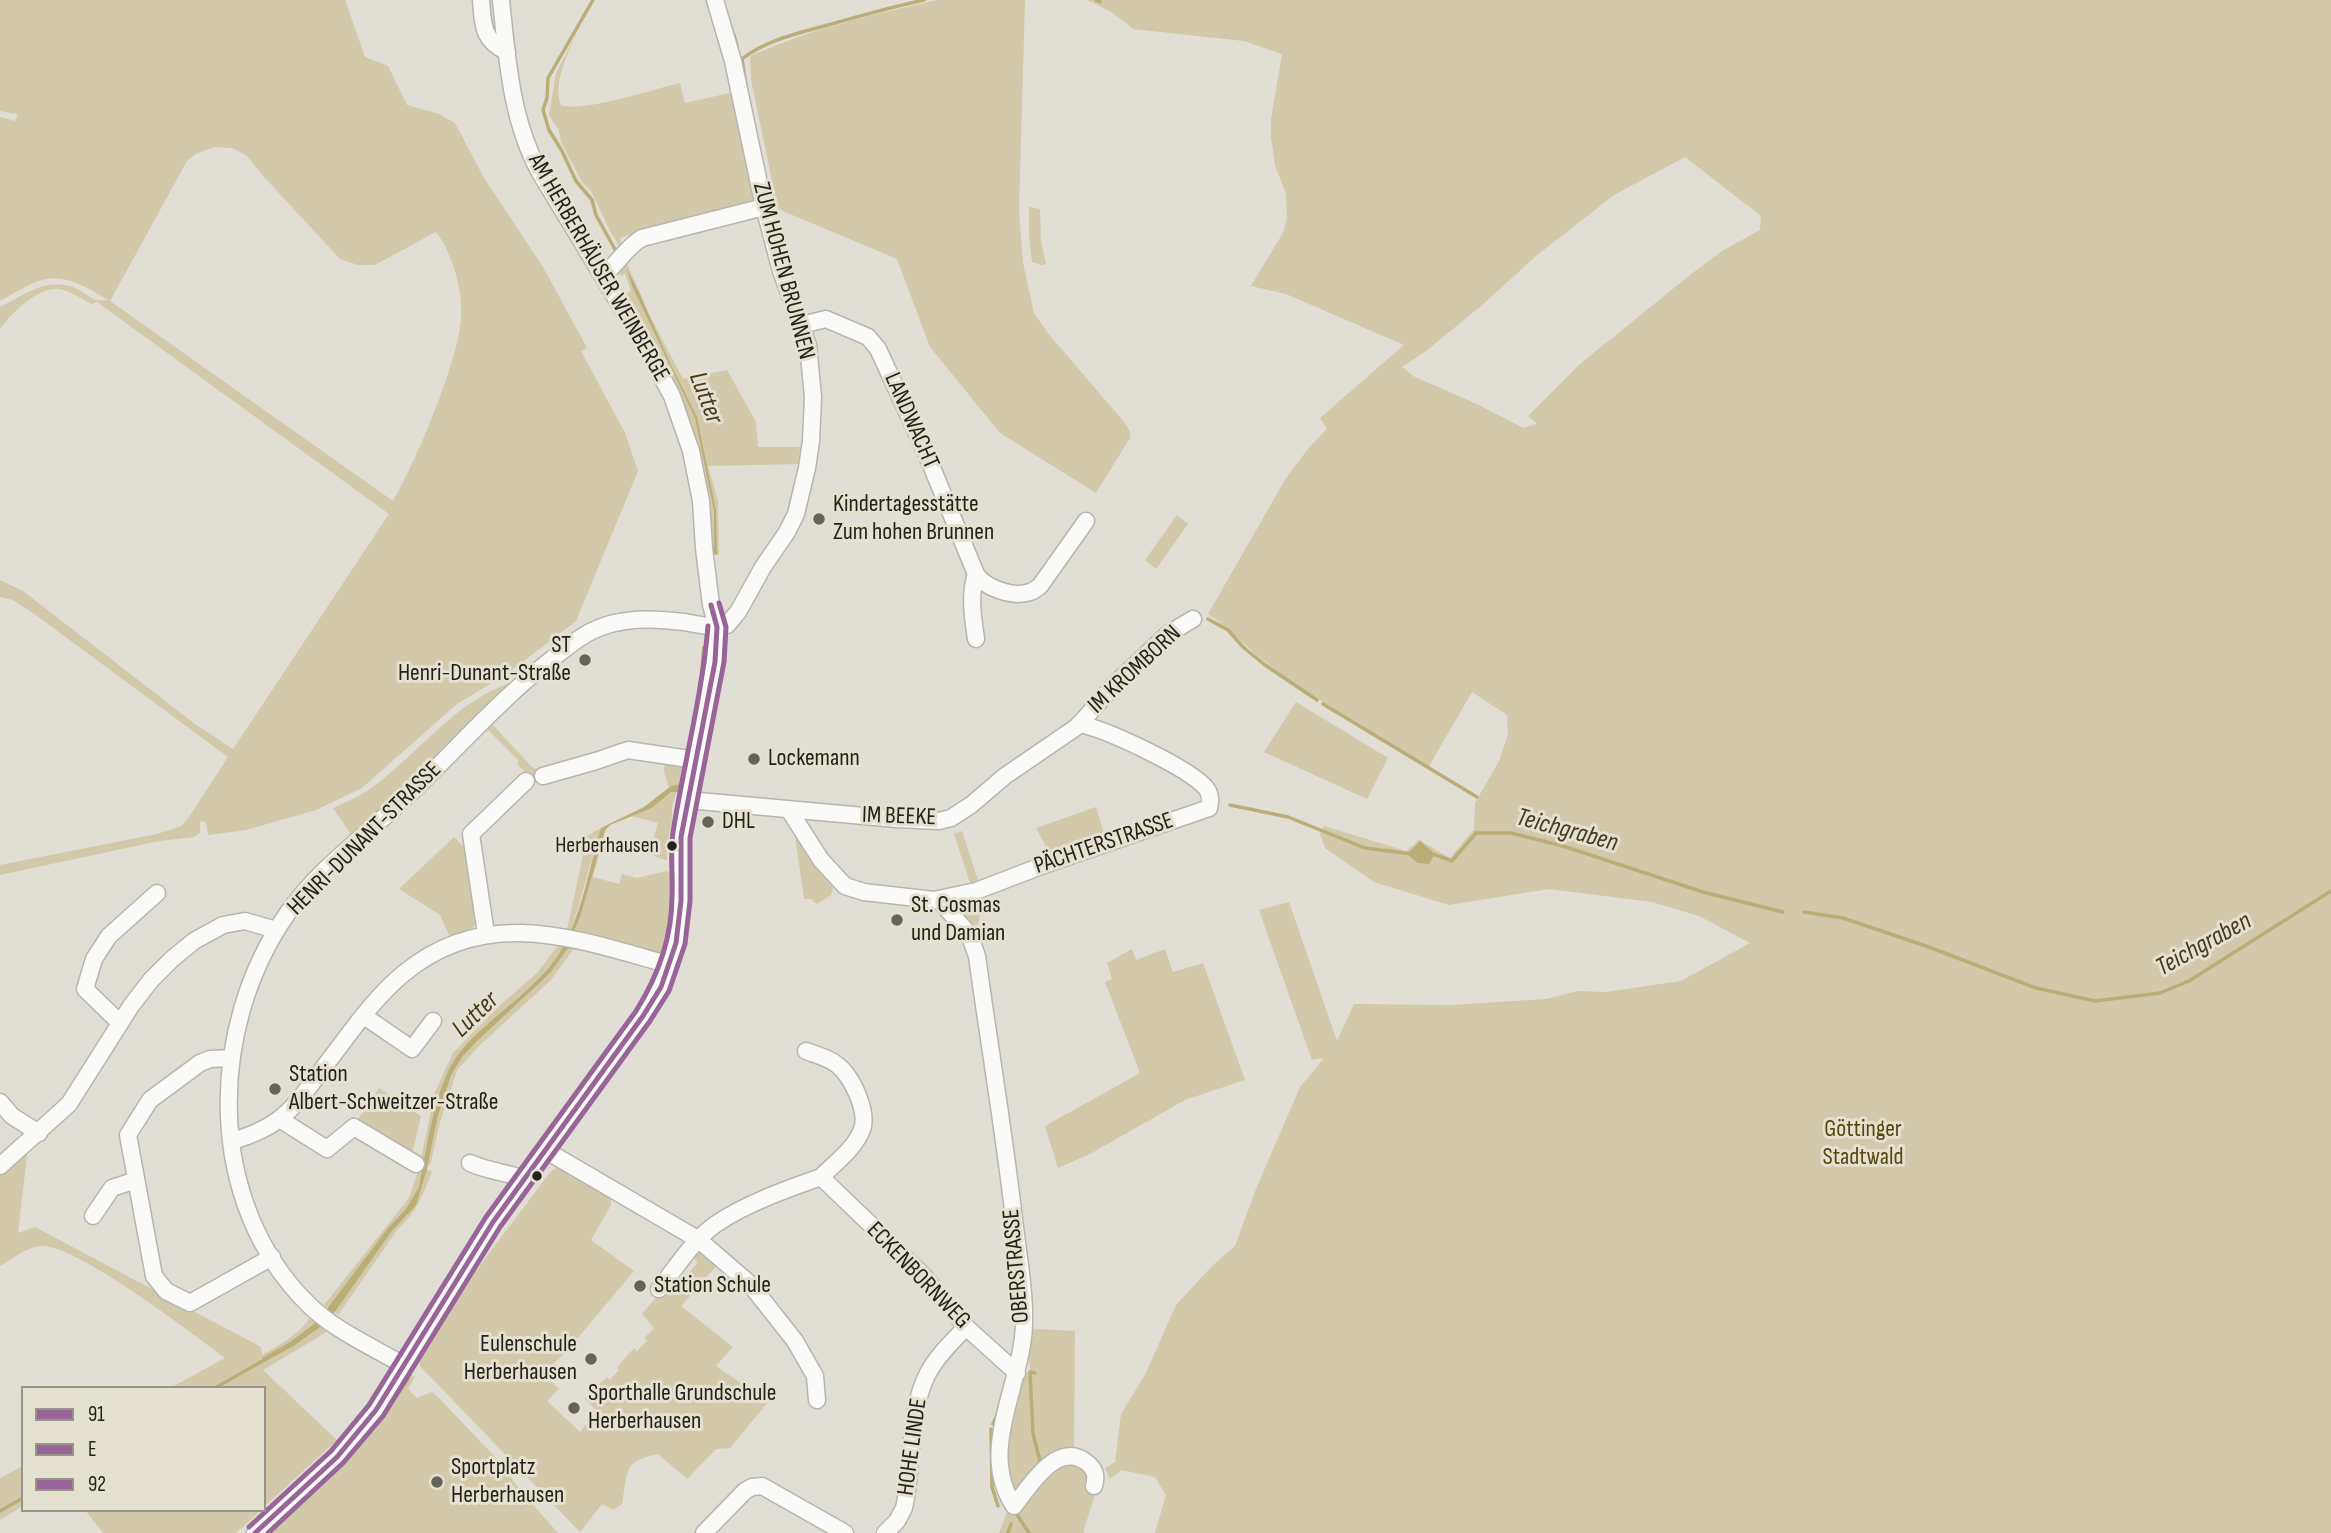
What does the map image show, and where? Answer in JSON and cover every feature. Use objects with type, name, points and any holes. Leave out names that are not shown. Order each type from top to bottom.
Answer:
[{"type":"street","points":[[481,0],[487,37],[491,43],[507,52]]},
{"type":"street","name":"AM HERBERHÄUSER WEINBERGE","points":[[255,1533],[320,1474],[376,1410],[493,1222],[652,1003],[670,965],[679,924],[681,837],[688,800],[691,759],[715,662],[717,627],[711,605],[697,473],[684,429],[662,377],[539,171],[526,144],[514,105],[501,0]]},
{"type":"street","name":"ZUM HOHEN BRUNNEN","points":[[715,0],[733,61],[764,207],[785,285],[808,345],[813,397],[812,434],[796,514],[788,532],[762,567],[738,612],[727,625],[717,627]]},
{"type":"street","points":[[603,275],[642,238],[764,207]]},
{"type":"street","name":"LANDWACHT","points":[[801,325],[825,319],[868,337],[878,349],[926,453],[975,575],[972,605],[976,639]]},
{"type":"street","points":[[975,575],[982,583],[994,588],[1030,592],[1040,586],[1086,521]]},
{"type":"street","points":[[711,605],[724,604],[738,612]]},
{"type":"street","name":"IM KROMBORN","points":[[1079,724],[1114,685],[1168,634],[1193,618]]},
{"type":"street","name":"HENRI-DUNANT-STRASSE","points":[[405,1366],[335,1326],[317,1312],[295,1289],[272,1257],[243,1201],[232,1141],[232,1058],[243,1003],[260,960],[276,930],[297,901],[319,878],[518,688],[578,638],[608,625],[642,619],[717,627]]},
{"type":"street","name":"PÄCHTERSTRASSE","points":[[939,900],[982,888],[1206,810],[1210,804],[1208,790],[1178,768],[1103,730],[1079,724]]},
{"type":"street","name":"IM BEEKE","points":[[688,800],[939,821],[962,812],[1005,776],[1079,724]]},
{"type":"street","points":[[543,776],[628,750],[691,759]]},
{"type":"street","points":[[486,934],[471,834],[526,781]]},
{"type":"street","points":[[789,810],[829,870],[845,886],[864,892],[939,900]]},
{"type":"street","points":[[120,1023],[85,989],[94,959],[109,936],[157,893]]},
{"type":"street","name":"OBERSTRASSE","points":[[939,900],[974,943],[998,1098],[1023,1297],[1023,1342],[1000,1437],[1000,1473],[1007,1495],[1014,1506],[1047,1467],[1065,1457],[1075,1457],[1088,1464],[1096,1477],[1094,1486]]},
{"type":"street","points":[[0,1166],[69,1104],[120,1023],[151,980],[172,959],[202,935],[223,925],[255,922],[276,930]]},
{"type":"street","points":[[232,1141],[256,1134],[281,1120],[391,986],[423,959],[450,945],[486,934],[535,933],[583,941],[670,965]]},
{"type":"street","points":[[364,1016],[408,1056],[433,1021]]},
{"type":"street","points":[[659,1290],[699,1240],[716,1224],[821,1177],[860,1135],[864,1113],[845,1071],[832,1061],[806,1051]]},
{"type":"street","points":[[232,1058],[210,1059],[200,1063],[150,1100],[128,1135],[154,1276],[166,1291],[187,1302],[194,1302],[272,1257]]},
{"type":"street","points":[[0,1102],[34,1137]]},
{"type":"street","points":[[281,1120],[327,1149],[354,1128],[416,1164]]},
{"type":"street","points":[[545,1150],[699,1240],[750,1284],[778,1316],[795,1341],[815,1376],[817,1400]]},
{"type":"street","points":[[470,1163],[524,1179]]},
{"type":"street","name":"ECKENBORNWEG","points":[[821,1177],[923,1275],[966,1327],[1017,1373]]},
{"type":"street","points":[[93,1216],[112,1188],[136,1180]]},
{"type":"street","name":"HOHE LINDE","points":[[885,1533],[897,1521],[904,1508],[916,1409],[922,1386],[932,1366],[966,1327]]},
{"type":"street","points":[[705,1533],[745,1491],[762,1486],[845,1533]]},
{"type":"green space","points":[[0,0],[345,0],[365,57],[388,66],[407,105],[439,114],[455,123],[484,178],[543,267],[587,348],[581,351],[625,433],[638,471],[576,621],[508,673],[457,704],[362,788],[316,810],[246,830],[208,835],[206,822],[200,821],[200,833],[194,837],[159,841],[0,875],[0,865],[157,834],[181,826],[228,757],[33,613],[13,600],[0,597],[0,580],[23,591],[195,724],[233,749],[389,514],[97,302],[92,304],[64,290],[52,289],[26,302],[0,329],[0,307],[45,286],[54,284],[73,287],[93,299],[108,300],[78,284],[54,278],[35,282],[0,301],[0,117],[15,121],[18,114],[0,111]],"holes":[[[214,147],[232,148],[246,155],[340,259],[358,265],[375,265],[436,232],[447,251],[456,273],[460,297],[461,319],[457,341],[429,425],[393,501],[110,301],[187,161]]]},
{"type":"green space","points":[[938,0],[1025,0],[1019,210],[1023,263],[1034,313],[1130,432],[1130,438],[1096,493],[1000,433],[930,347],[897,259],[778,209],[751,80],[750,56],[819,30]]},
{"type":"green space","name":"Göttinger Stadtwald","points":[[1087,0],[2331,0],[2331,1533],[1155,1533],[1166,1495],[1155,1477],[1121,1470],[1110,1479],[1105,1468],[1115,1462],[1121,1414],[1145,1375],[1176,1305],[1212,1266],[1235,1246],[1256,1189],[1300,1087],[1324,1058],[1312,1060],[1259,910],[1289,902],[1337,1041],[1354,1004],[1452,1005],[1546,999],[1578,991],[1606,992],[1681,981],[1750,943],[1699,916],[1652,902],[1549,889],[1449,905],[1374,882],[1325,848],[1320,834],[1324,826],[1406,851],[1419,840],[1450,858],[1474,829],[1475,803],[1499,761],[1508,735],[1507,715],[1472,692],[1428,768],[1288,679],[1208,614],[1286,478],[1327,429],[1320,418],[1404,345],[1286,294],[1251,286],[1283,233],[1287,219],[1286,194],[1275,165],[1271,137],[1271,119],[1282,54],[1244,41],[1133,29],[1113,13]],"holes":[[[1685,157],[1761,216],[1760,230],[1722,251],[1580,364],[1528,416],[1537,424],[1523,428],[1413,376],[1402,367],[1426,351],[1536,256],[1614,195]]]},
{"type":"green space","points":[[578,31],[560,77],[561,105],[585,106],[680,83],[685,103],[734,92],[756,204],[620,238],[622,250],[591,191],[582,182],[549,115],[556,73]]},
{"type":"green space","points":[[1029,207],[1040,209],[1041,241],[1046,264],[1032,262]]},
{"type":"green space","points":[[626,261],[649,314],[683,379],[727,370],[756,422],[758,447],[800,447],[798,464],[708,466],[718,501],[719,555],[712,554],[706,499],[652,348],[615,285],[614,278],[625,294],[631,291],[625,274],[621,276],[617,271]]},
{"type":"green space","points":[[1177,515],[1188,524],[1156,569],[1145,560]]},
{"type":"green space","points":[[513,682],[394,803],[352,836],[333,808],[363,794],[472,702]]},
{"type":"green space","points":[[1296,702],[1388,758],[1367,799],[1264,752]]},
{"type":"green space","points":[[492,724],[532,767],[541,772],[530,777],[517,764],[519,761],[487,729]]},
{"type":"green space","points":[[665,758],[684,761],[680,784],[669,789],[664,771]]},
{"type":"green space","points":[[677,791],[672,807],[667,860],[653,855],[652,844],[658,823],[631,816],[652,808],[671,792]]},
{"type":"green space","points":[[1096,807],[1105,837],[1051,856],[1036,828]]},
{"type":"green space","points":[[601,828],[571,931],[567,930],[583,855],[584,838]]},
{"type":"green space","points":[[962,831],[979,883],[971,886],[954,834]]},
{"type":"green space","points":[[605,832],[593,877],[619,884],[622,874],[637,878],[667,871],[675,877],[673,929],[668,948],[663,955],[575,931]]},
{"type":"green space","points":[[795,836],[833,888],[831,895],[817,904],[811,899],[804,899]]},
{"type":"green space","points":[[454,837],[464,847],[477,920],[472,930],[450,937],[440,915],[399,889]]},
{"type":"green space","points":[[972,901],[980,904],[976,929],[971,929],[956,913],[956,902]]},
{"type":"green space","points":[[559,944],[575,947],[551,980],[479,1046],[457,1070],[440,1122],[430,1166],[428,1165],[438,1116],[446,1089],[443,1086],[424,1164],[420,1163],[435,1092],[453,1053],[498,1007],[537,973]]},
{"type":"green space","points":[[1132,949],[1136,960],[1165,949],[1173,972],[1203,963],[1245,1080],[1185,1100],[1090,1154],[1058,1168],[1045,1126],[1140,1073],[1105,982],[1112,979],[1107,963]]},
{"type":"green space","points":[[379,1088],[421,1116],[411,1158],[357,1121]]},
{"type":"green space","points":[[25,1153],[27,1155],[18,1233],[35,1227],[261,1347],[262,1355],[295,1334],[311,1317],[330,1330],[263,1370],[337,1440],[266,1505],[266,1386],[174,1386],[225,1358],[161,1311],[78,1258],[55,1248],[39,1246],[24,1251],[0,1266],[0,1173]]},
{"type":"green space","points":[[559,1167],[611,1196],[611,1205],[591,1240],[634,1271],[544,1374],[559,1389],[547,1401],[580,1432],[597,1411],[584,1398],[607,1377],[610,1380],[619,1370],[617,1367],[634,1348],[637,1351],[647,1341],[644,1338],[654,1328],[642,1314],[667,1285],[675,1290],[698,1262],[691,1256],[698,1251],[718,1264],[681,1306],[733,1347],[716,1366],[768,1402],[730,1448],[716,1449],[687,1479],[658,1454],[632,1464],[622,1504],[613,1510],[602,1504],[580,1532],[420,1366],[419,1357],[481,1264],[551,1171]]},
{"type":"green space","points":[[419,1168],[432,1171],[419,1203],[338,1315],[324,1305],[405,1203]]},
{"type":"green space","points":[[1035,1329],[1075,1331],[1074,1448],[1058,1452],[1100,1480],[1084,1533],[999,1533],[1010,1504],[1002,1459],[1021,1372],[1035,1374],[1030,1371],[1029,1354],[1031,1333]]},
{"type":"green space","points":[[405,1374],[415,1377],[408,1389],[417,1398],[432,1392],[437,1396],[498,1460],[558,1533],[260,1533]]},
{"type":"green space","points":[[21,1467],[21,1507],[0,1520],[0,1478]]},
{"type":"green space","points":[[87,1512],[259,1512],[236,1533],[103,1533]]},
{"type":"shaded area","points":[[626,268],[697,417],[716,511],[717,555],[714,554],[714,511],[695,418]]},
{"type":"shaded area","points":[[702,646],[707,647],[703,699],[684,792],[671,792],[652,808],[610,825],[605,831],[581,914],[568,948],[550,973],[462,1057],[451,1075],[416,1205],[391,1232],[323,1325],[292,1347],[262,1363],[262,1358],[318,1321],[388,1228],[406,1209],[419,1187],[438,1097],[452,1064],[473,1038],[537,980],[559,954],[579,909],[601,828],[644,807],[671,786],[680,784],[699,694]]},
{"type":"shaded area","points":[[1420,841],[1435,854],[1429,864],[1418,863],[1407,854]]},
{"type":"waterway","name":"Lutter","points":[[593,0],[548,78],[543,110],[549,130],[576,181],[592,200],[596,215],[618,255]]},
{"type":"waterway","points":[[746,86],[742,59],[761,47],[794,34],[924,0]]},
{"type":"waterway","points":[[1096,0],[1100,2]]},
{"type":"waterway","points":[[734,35],[737,46]]},
{"type":"waterway","points":[[1208,619],[1228,630],[1265,665],[1317,700]]},
{"type":"waterway","points":[[1323,704],[1477,797]]},
{"type":"waterway","name":"Teichgraben","points":[[1230,805],[1288,817],[1365,848],[1412,854]]},
{"type":"waterway","name":"Teichgraben","points":[[1433,854],[1452,861],[1476,833],[1511,833],[1563,846],[1703,892],[1783,912]]},
{"type":"waterway","name":"Teichgraben","points":[[1804,912],[1843,918],[2036,988],[2095,1001],[2160,993],[2189,981],[2331,891]]},
{"type":"waterway","name":"Lutter","points":[[219,1386],[266,1359]]},
{"type":"waterway","points":[[1035,1373],[1030,1372],[1033,1434],[1041,1465]]},
{"type":"waterway","points":[[347,1457],[382,1416],[408,1379]]},
{"type":"waterway","points":[[993,1424],[998,1413]]},
{"type":"waterway","points":[[991,1429],[992,1487],[998,1506]]},
{"type":"waterway","name":"Lutter","points":[[0,1511],[21,1499]]},
{"type":"waterway","points":[[1019,1510],[1016,1513],[1029,1533]]},
{"type":"waterway","points":[[1008,1533],[1011,1524]]},
{"type":"transit line","name":"E","points":[[268,1533],[343,1463],[383,1416],[500,1227],[669,991],[685,944],[690,901],[690,838],[724,662],[726,627],[719,603]]},
{"type":"transit line","name":"91","points":[[255,1533],[337,1457],[376,1410],[493,1222],[643,1016],[661,987],[676,943],[681,901],[681,837],[715,662],[717,627],[711,605]]},
{"type":"transit line","name":"92","points":[[266,1511],[331,1451],[369,1405],[486,1217],[636,1011],[651,984],[669,927],[673,832],[697,704],[708,626]]},
{"type":"transit line","name":"92","points":[[249,1527],[265,1512]]},
{"type":"place","name":"Kindertagesstätte Zum hohen Brunnen","points":[[819,519]]},
{"type":"place","name":"ST Henri-Dunant-Straße","points":[[585,660]]},
{"type":"place","name":"Lockemann","points":[[754,759]]},
{"type":"place","name":"DHL","points":[[708,822]]},
{"type":"place","name":"Herberhausen","points":[[672,846]]},
{"type":"place","name":"St. Cosmas und Damian","points":[[897,920]]},
{"type":"place","name":"Station Albert-Schweitzer-Straße","points":[[275,1089]]},
{"type":"place","name":"Station Schule","points":[[640,1286]]},
{"type":"place","name":"Eulenschule Herberhausen","points":[[591,1359]]},
{"type":"place","name":"Sporthalle Grundschule Herberhausen","points":[[574,1408]]},
{"type":"place","name":"Sportplatz Herberhausen","points":[[437,1482]]}]
